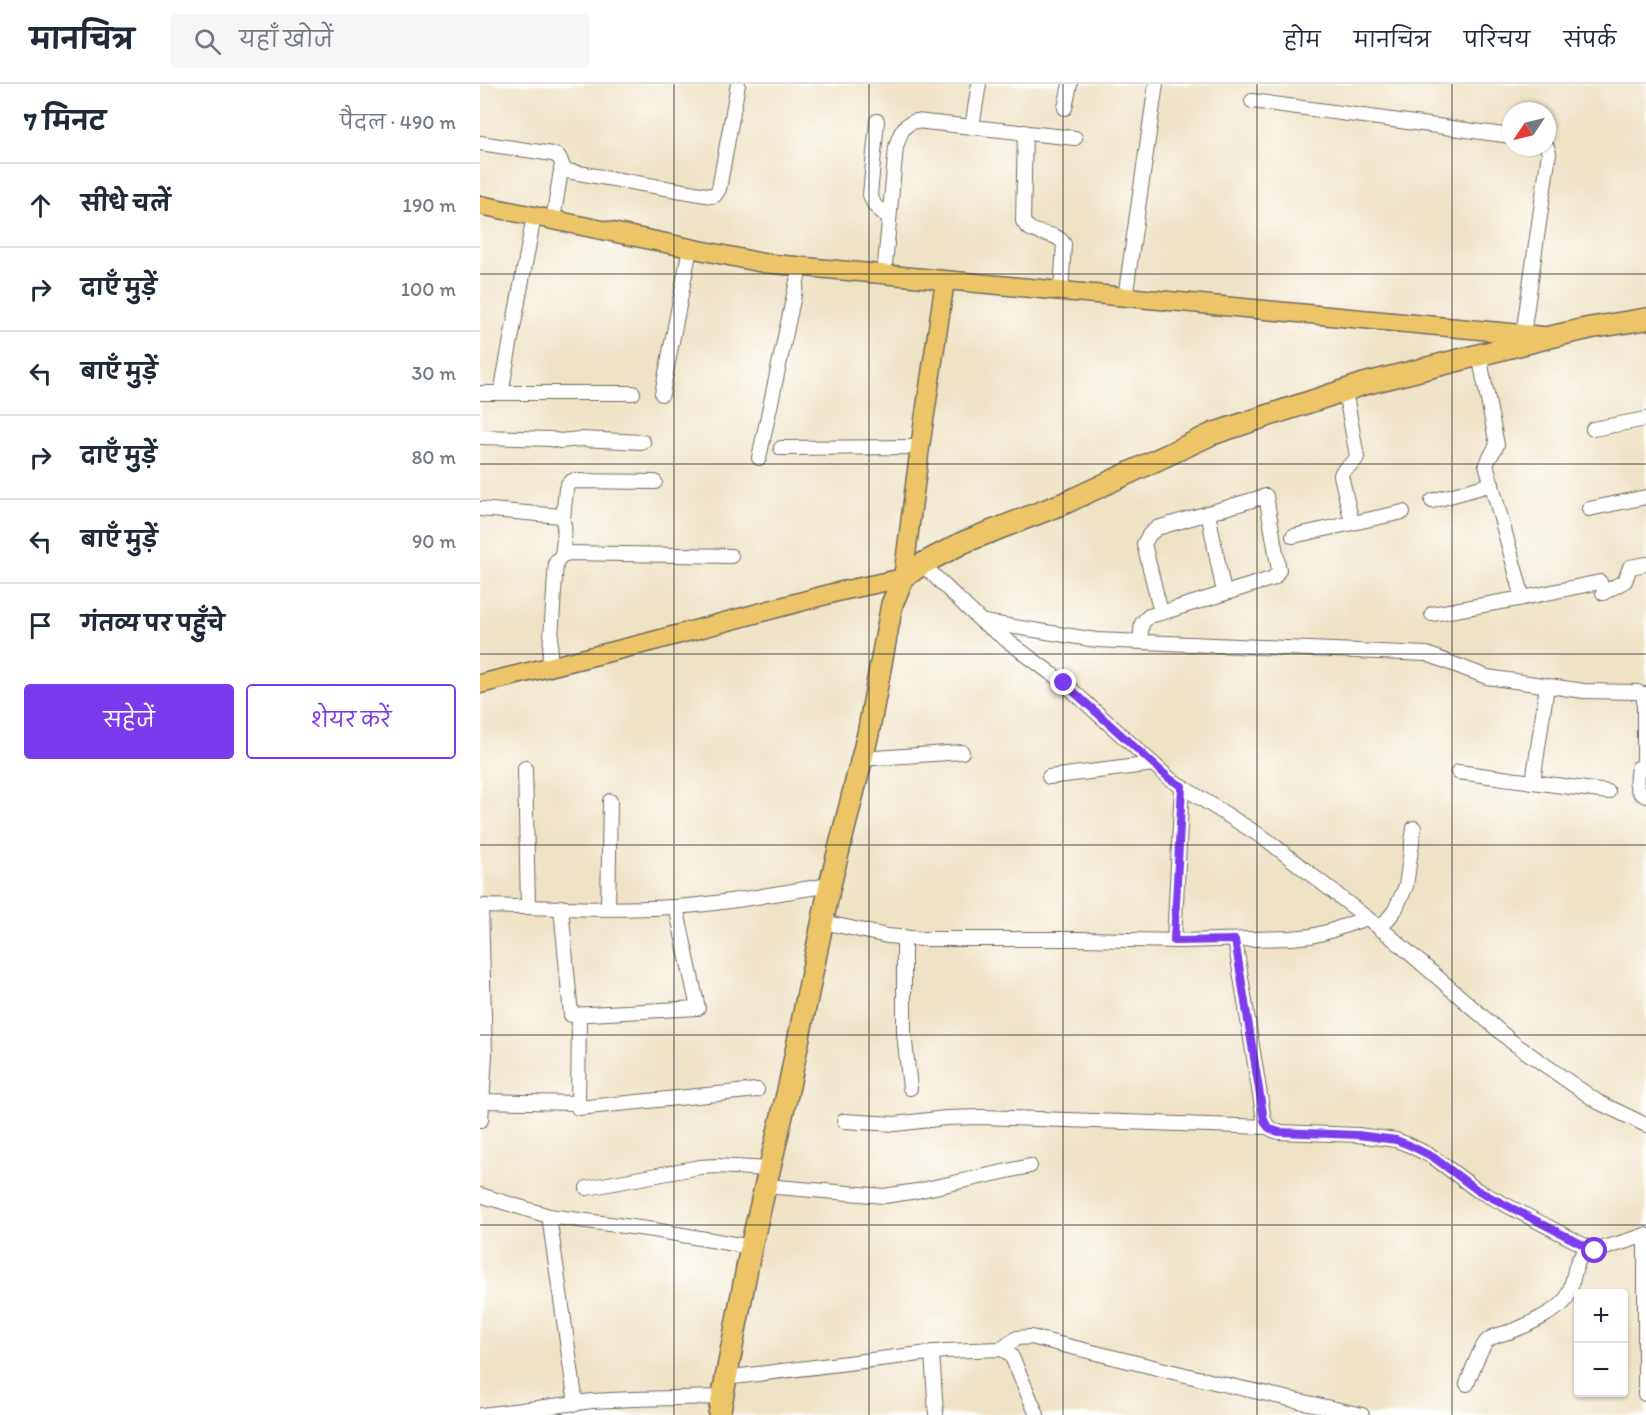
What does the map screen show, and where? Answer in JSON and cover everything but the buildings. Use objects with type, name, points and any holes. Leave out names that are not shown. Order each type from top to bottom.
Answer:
[{"type":"highway","points":[[722,1397],[751,1247],[789,1086],[830,885],[868,734],[892,604],[903,578],[922,564],[964,542],[1067,502],[1212,434],[1364,384],[1550,337],[1590,328],[1646,320]]},
{"type":"main road","points":[[480,205],[763,263],[1550,337]]},
{"type":"main road","points":[[480,684],[837,592],[903,578],[945,281]]},
{"type":"street","points":[[561,170],[715,195],[719,189],[738,84]]},
{"type":"street","points":[[972,127],[979,84]]},
{"type":"street","points":[[1065,108],[1070,84]]},
{"type":"street","points":[[1125,298],[1156,84]]},
{"type":"street","points":[[1252,101],[1502,135]]},
{"type":"street","points":[[877,121],[870,195],[875,206],[889,218]]},
{"type":"street","points":[[884,275],[896,147],[905,126],[910,122],[1075,138]]},
{"type":"street","points":[[1025,132],[1023,221],[1030,231],[1062,240],[1064,244],[1061,292]]},
{"type":"street","points":[[480,143],[553,154],[559,157],[562,164],[553,220]]},
{"type":"street","points":[[1523,334],[1549,156]]},
{"type":"street","points":[[501,393],[534,216]]},
{"type":"street","points":[[662,394],[690,248]]},
{"type":"street","points":[[759,458],[800,267]]},
{"type":"street","points":[[1479,355],[1497,445],[1486,464],[1523,598]]},
{"type":"street","points":[[1345,390],[1357,458],[1344,469],[1341,475],[1352,523]]},
{"type":"street","points":[[480,393],[633,393]]},
{"type":"street","points":[[1593,429],[1646,419]]},
{"type":"street","points":[[480,437],[643,442]]},
{"type":"street","points":[[781,448],[920,447]]},
{"type":"street","points":[[562,555],[563,519],[568,484],[572,481],[655,482]]},
{"type":"street","points":[[1432,501],[1492,484]]},
{"type":"street","points":[[1140,641],[1144,619],[1274,578],[1279,570],[1266,496],[1156,528],[1149,535],[1144,544],[1161,613]]},
{"type":"street","points":[[1588,509],[1646,497]]},
{"type":"street","points":[[480,509],[557,515],[563,519]]},
{"type":"street","points":[[1293,536],[1403,512]]},
{"type":"street","points":[[1208,513],[1224,593]]},
{"type":"street","points":[[549,667],[556,562],[562,555],[570,553],[731,556]]},
{"type":"street","points":[[922,564],[981,621],[1064,683],[1170,779],[1267,840],[1367,918],[1512,1042],[1598,1102],[1646,1125]]},
{"type":"street","points":[[1432,614],[1523,598],[1601,588],[1625,581],[1630,567],[1646,564]]},
{"type":"street","points":[[981,621],[1096,640],[1427,654],[1486,677],[1584,691],[1637,692],[1645,695],[1641,768],[1636,779],[1638,790],[1646,796]]},
{"type":"street","points":[[1533,782],[1547,686]]},
{"type":"street","points":[[861,759],[962,752]]},
{"type":"street","points":[[1049,777],[1154,764]]},
{"type":"street","points":[[525,768],[528,907]]},
{"type":"street","points":[[1458,772],[1608,792]]},
{"type":"street","points":[[1174,941],[1182,786]]},
{"type":"street","points":[[608,908],[610,801]]},
{"type":"street","points":[[1380,929],[1402,898],[1406,886],[1414,828]]},
{"type":"street","points":[[481,1120],[481,906],[608,908],[676,906],[734,901],[830,885]]},
{"type":"street","points":[[561,907],[572,1016],[699,1008],[676,906]]},
{"type":"street","points":[[823,922],[887,936],[904,937],[1174,941],[1311,936],[1367,918]]},
{"type":"street","points":[[904,937],[904,1033],[910,1088]]},
{"type":"street","points":[[1235,940],[1267,1127],[1279,1132],[1358,1135],[1396,1140],[1433,1157],[1477,1190],[1595,1251]]},
{"type":"street","points":[[579,1015],[578,1108],[757,1090]]},
{"type":"street","points":[[482,1101],[578,1103]]},
{"type":"street","points":[[844,1122],[895,1124],[946,1118],[981,1117],[1267,1127]]},
{"type":"street","points":[[587,1188],[700,1167],[717,1166],[767,1177],[884,1196],[1030,1166]]},
{"type":"street","points":[[480,1195],[549,1216],[654,1230],[751,1247]]},
{"type":"street","points":[[549,1216],[576,1404]]},
{"type":"street","points":[[1467,1384],[1486,1342],[1560,1306],[1569,1294],[1582,1255],[1646,1235],[1645,1394]]},
{"type":"street","points":[[1001,1349],[1017,1338],[1031,1337],[1218,1383],[1362,1415]]},
{"type":"street","points":[[482,1415],[633,1399],[722,1397],[932,1353],[1001,1349],[1012,1357],[1038,1415]]},
{"type":"street","points":[[932,1353],[936,1415]]},
{"type":"route","points":[[1064,683],[1170,779],[1182,786],[1174,941],[1235,940],[1267,1127],[1279,1132],[1358,1135],[1396,1140],[1422,1150],[1487,1196],[1595,1251]]}]
